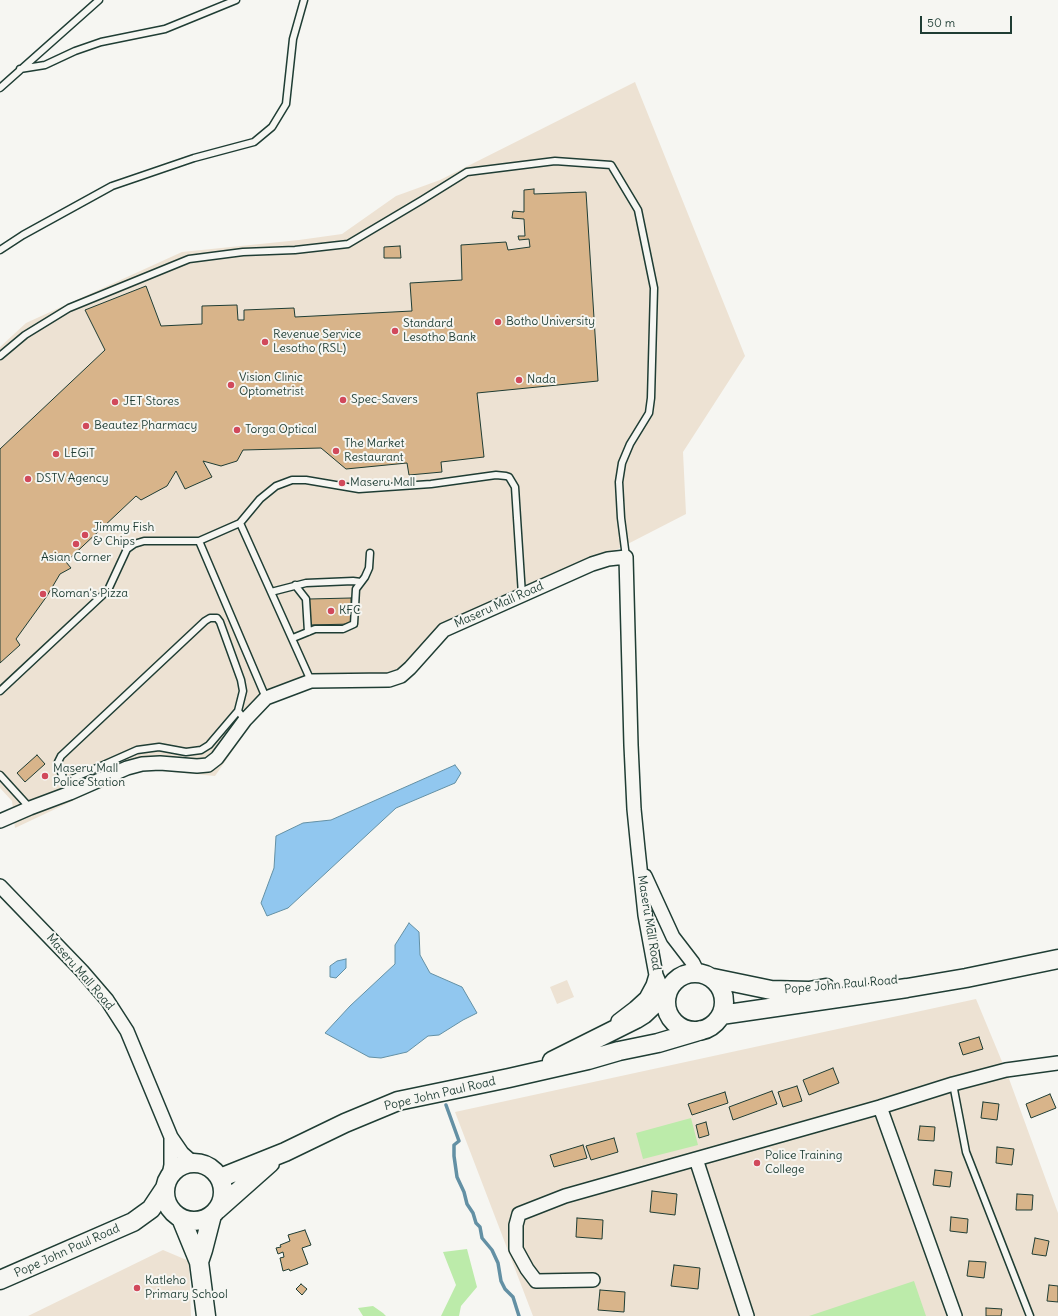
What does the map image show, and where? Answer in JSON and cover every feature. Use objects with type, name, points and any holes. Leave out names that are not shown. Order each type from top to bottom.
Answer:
[{"type":"main road","name":"Pope John Paul Road","points":[[721,1015],[946,981],[1058,959]]},
{"type":"main road","points":[[688,974],[705,975],[720,987],[724,998],[724,1010],[717,1021],[711,1026],[696,1031],[684,1029],[674,1022],[668,1013],[666,1007],[667,995],[672,984],[679,978],[688,974]]},
{"type":"main road","name":"Pope John Paul Road","points":[[705,975],[754,988],[787,991],[910,980],[946,981]]},
{"type":"main road","name":"Pope John Paul Road","points":[[509,1078],[558,1058],[644,1014],[658,1000],[667,995]]},
{"type":"main road","name":"Pope John Paul Road","points":[[220,1178],[285,1152],[345,1123],[398,1102],[588,1060],[613,1052],[658,1043],[702,1030]]},
{"type":"main road","name":"Pope John Paul Road","points":[[214,1213],[260,1171],[285,1152]]},
{"type":"main road","points":[[199,1262],[214,1213],[221,1203],[223,1186],[220,1178],[214,1171],[207,1166],[198,1163],[189,1164],[173,1172],[167,1184],[165,1195],[170,1208],[180,1217],[197,1221],[205,1219],[214,1213]]},
{"type":"main road","name":"Pope John Paul Road","points":[[0,1280],[133,1222],[152,1209],[167,1184]]},
{"type":"main road","name":"Pope John Paul Road","points":[[133,1222],[166,1217],[180,1217]]},
{"type":"main road","points":[[180,1217],[199,1262],[206,1316]]},
{"type":"street","name":"Maseru Mall Road","points":[[0,822],[67,788],[127,768],[142,764],[160,763],[197,766],[208,765],[217,758],[241,716],[266,698],[311,681],[389,680],[401,676],[444,630],[592,564],[608,559],[626,557],[634,809],[645,914],[656,974],[662,989],[667,995]]},
{"type":"street","name":"Maseru Mall Road","points":[[638,849],[646,880],[666,925],[673,937],[693,963],[705,975]]},
{"type":"street","name":"Maseru Mall Road","points":[[0,886],[82,971],[107,1000],[127,1031],[171,1137],[182,1153],[191,1161],[198,1163]]},
{"type":"street","points":[[601,1036],[605,1030],[646,998],[653,985],[656,974]]},
{"type":"street","points":[[593,1280],[536,1281],[527,1269],[516,1249],[516,1225],[519,1214],[565,1196],[880,1107],[952,1084],[1006,1070],[1058,1063]]},
{"type":"street","points":[[880,1107],[955,1316]]},
{"type":"street","name":"Maseru Mall Road","points":[[167,1184],[171,1165],[171,1137]]},
{"type":"street","points":[[696,1159],[747,1316]]},
{"type":"lane","points":[[0,88],[99,0]]},
{"type":"lane","points":[[20,69],[45,65],[101,42],[165,29],[236,0]]},
{"type":"lane","points":[[0,250],[23,234],[112,186],[194,158],[254,142],[272,127],[286,104],[294,39],[304,0]]},
{"type":"lane","points":[[0,356],[25,335],[69,308],[189,258],[243,252],[295,250],[348,244],[467,172],[555,161],[611,165],[638,210],[654,288],[651,398],[649,413],[630,444],[622,463],[619,482],[621,518],[626,557]]},
{"type":"lane","points":[[0,691],[108,590],[128,549],[134,544],[144,541],[199,541],[240,523],[260,499],[276,486],[292,480],[306,480],[359,489],[431,484],[496,475],[506,476],[515,487],[522,595]]},
{"type":"lane","points":[[240,523],[293,638],[311,681]]},
{"type":"lane","points":[[199,541],[266,698]]},
{"type":"lane","points":[[293,638],[315,629],[343,629],[354,624],[356,589],[365,577],[369,568],[370,553]]},
{"type":"lane","points":[[271,592],[306,583],[353,580],[361,582]]},
{"type":"lane","points":[[296,585],[306,599],[308,632]]},
{"type":"lane","points":[[67,788],[59,768],[58,762],[61,756],[210,618],[217,618],[220,622],[242,680],[243,691],[241,716]]},
{"type":"lane","points":[[0,775],[30,808]]},
{"type":"lane","points":[[952,1084],[966,1152],[1030,1316]]},
{"type":"shaded area","name":"Maseru Mall","points":[[635,82],[745,356],[683,452],[686,514],[507,606],[444,632],[402,684],[311,683],[267,701],[215,776],[140,769],[15,828],[12,801],[0,788],[0,347],[26,323],[182,252],[342,234],[396,196],[440,180]]},
{"type":"shaded area","points":[[567,980],[574,997],[557,1004],[550,987]]},
{"type":"shaded area","name":"Police Training College","points":[[976,999],[1008,1076],[1058,1213],[1058,1316],[533,1316],[455,1112]]},
{"type":"shaded area","name":"Katleho Primary School","points":[[163,1250],[189,1261],[191,1316],[28,1316]]},
{"type":"green space","points":[[691,1118],[698,1145],[643,1159],[636,1133]]},
{"type":"green space","points":[[467,1249],[477,1287],[461,1306],[459,1316],[441,1316],[456,1285],[443,1252]]},
{"type":"green space","points":[[914,1281],[926,1316],[809,1316]]},
{"type":"green space","points":[[373,1306],[386,1316],[363,1316],[358,1308]]},
{"type":"water","points":[[455,765],[461,773],[455,783],[396,808],[288,908],[267,916],[261,903],[274,868],[276,836],[303,823],[331,820]]},
{"type":"water","points":[[409,923],[419,932],[420,955],[430,973],[462,987],[477,1013],[439,1035],[428,1036],[407,1052],[381,1058],[369,1057],[325,1033],[350,1006],[395,964],[395,945]]},
{"type":"water","points":[[346,959],[346,968],[336,978],[330,977],[330,966],[337,961]]},
{"type":"building","points":[[534,189],[534,194],[586,192],[598,381],[477,393],[484,457],[441,462],[442,472],[409,475],[407,463],[346,469],[321,448],[243,450],[237,461],[221,466],[203,461],[212,477],[185,489],[176,471],[167,486],[141,500],[136,496],[66,562],[71,568],[60,574],[47,596],[16,639],[20,645],[0,663],[0,449],[105,350],[85,310],[146,286],[161,326],[202,324],[202,306],[237,305],[238,320],[244,320],[244,310],[294,308],[295,317],[412,311],[410,283],[462,280],[461,245],[506,242],[508,250],[530,247],[529,239],[519,240],[518,236],[525,236],[524,219],[512,218],[513,211],[524,212],[524,190]]},
{"type":"building","points":[[400,246],[401,258],[384,258],[384,247]]},
{"type":"building","name":"KFC","points":[[351,598],[352,624],[310,625],[309,599]]},
{"type":"building","points":[[37,755],[45,764],[25,782],[17,773]]},
{"type":"building","points":[[979,1037],[983,1049],[963,1055],[959,1043]]},
{"type":"building","points":[[833,1068],[839,1083],[809,1095],[803,1080]]},
{"type":"building","points":[[797,1086],[802,1101],[783,1107],[778,1092]]},
{"type":"building","points":[[772,1091],[777,1104],[733,1120],[729,1107]]},
{"type":"building","points":[[725,1092],[728,1103],[692,1115],[688,1104]]},
{"type":"building","points":[[1050,1094],[1056,1108],[1031,1118],[1026,1104]]},
{"type":"building","points":[[983,1102],[999,1104],[997,1120],[981,1118]]},
{"type":"building","points":[[706,1122],[709,1135],[699,1138],[696,1125]]},
{"type":"building","points":[[920,1126],[935,1127],[934,1141],[918,1140]]},
{"type":"building","points":[[614,1138],[618,1152],[591,1160],[586,1146]]},
{"type":"building","points":[[583,1145],[587,1158],[554,1167],[550,1155]]},
{"type":"building","points":[[997,1147],[1014,1149],[1012,1165],[996,1163]]},
{"type":"building","points":[[935,1170],[952,1172],[950,1187],[933,1185]]},
{"type":"building","points":[[652,1191],[677,1194],[675,1215],[650,1212]]},
{"type":"building","points":[[1017,1194],[1033,1195],[1032,1210],[1016,1210]]},
{"type":"building","points":[[951,1217],[968,1219],[967,1233],[950,1231]]},
{"type":"building","points":[[577,1218],[603,1220],[602,1239],[576,1237]]},
{"type":"building","points":[[305,1230],[311,1245],[302,1248],[308,1264],[290,1271],[289,1269],[283,1271],[280,1258],[284,1257],[283,1252],[278,1254],[276,1248],[281,1247],[280,1245],[290,1241],[288,1235]]},
{"type":"building","points":[[1035,1238],[1049,1241],[1046,1256],[1032,1254]]},
{"type":"building","points":[[969,1261],[986,1262],[984,1278],[967,1276]]},
{"type":"building","points":[[674,1265],[700,1268],[698,1289],[671,1286]]},
{"type":"building","points":[[301,1284],[307,1289],[302,1295],[296,1289]]},
{"type":"building","points":[[1049,1285],[1058,1286],[1058,1302],[1047,1301]]},
{"type":"building","points":[[600,1290],[625,1292],[624,1312],[598,1310]]},
{"type":"building","points":[[986,1308],[1002,1309],[1001,1316],[986,1316]]},
{"type":"waterway","points":[[446,1105],[459,1141],[454,1145],[457,1177],[464,1192],[467,1204],[473,1213],[476,1223],[480,1227],[482,1238],[492,1250],[498,1263],[501,1281],[505,1289],[513,1297],[519,1316]]},
{"type":"place","name":"Botho University","points":[[498,322]]},
{"type":"place","name":"Standard Lesotho Bank","points":[[395,331]]},
{"type":"place","name":"Revenue Service Lesotho (RSL)","points":[[265,342]]},
{"type":"place","name":"Nada","points":[[519,380]]},
{"type":"place","name":"Vision Clinic Optometrist","points":[[231,385]]},
{"type":"place","name":"Spec-Savers","points":[[343,400]]},
{"type":"place","name":"JET Stores","points":[[115,402]]},
{"type":"place","name":"Beautez Pharmacy","points":[[86,426]]},
{"type":"place","name":"Torga Optical","points":[[237,430]]},
{"type":"place","name":"The Market Restaurant","points":[[336,451]]},
{"type":"place","name":"LEGiT","points":[[56,454]]},
{"type":"place","name":"DSTV Agency","points":[[28,479]]},
{"type":"place","name":"Maseru Mall","points":[[342,483]]},
{"type":"place","name":"Jimmy Fish & Chips","points":[[85,535]]},
{"type":"place","name":"Asian Corner","points":[[76,544]]},
{"type":"place","name":"Roman's Pizza","points":[[43,594]]},
{"type":"place","name":"KFC","points":[[331,611]]},
{"type":"place","name":"Maseru Mall Police Station","points":[[45,776]]},
{"type":"place","name":"Police Training College","points":[[757,1163]]},
{"type":"place","name":"Katleho Primary School","points":[[137,1288]]}]
